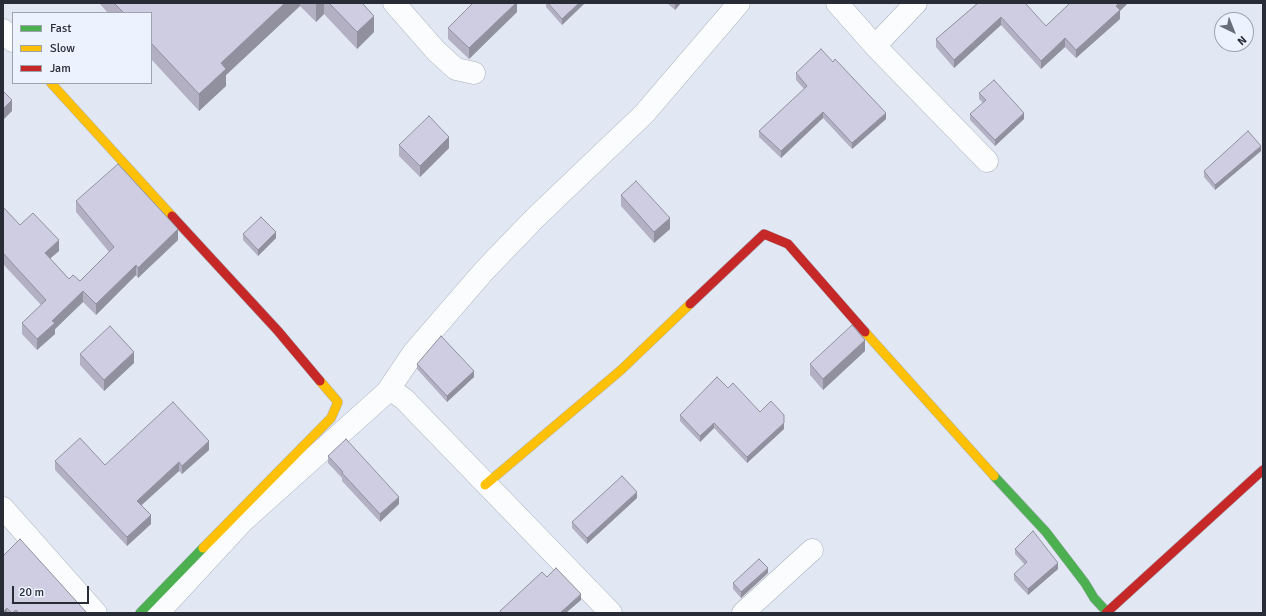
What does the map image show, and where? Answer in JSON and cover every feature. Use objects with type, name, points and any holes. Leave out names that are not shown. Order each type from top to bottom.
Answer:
[{"type":"street","points":[[394,3],[437,52],[456,69],[474,73]]},
{"type":"street","points":[[158,613],[243,521],[387,392],[414,352],[484,271],[535,218],[644,114],[739,3]]},
{"type":"street","points":[[837,3],[875,46],[987,161]]},
{"type":"street","points":[[875,46],[916,3]]},
{"type":"street","points":[[3,30],[12,40]]},
{"type":"street","points":[[52,84],[278,331],[338,402],[331,418],[140,613]]},
{"type":"street","points":[[485,485],[621,370],[764,234],[788,244],[930,406],[1046,532],[1106,613],[1263,470]]},
{"type":"street","points":[[387,392],[394,392],[404,398],[485,485],[611,613]]},
{"type":"street","points":[[3,508],[96,613]]},
{"type":"street","points":[[743,613],[812,550]]},
{"type":"building","points":[[114,3],[285,3],[221,63],[226,69],[199,94],[152,44],[152,12],[123,12]]},
{"type":"building","points":[[329,3],[362,3],[374,16],[357,32]]},
{"type":"building","points":[[473,3],[516,3],[469,48],[448,28]]},
{"type":"building","points":[[548,3],[579,3],[562,19]]},
{"type":"building","points":[[978,3],[1025,3],[1046,26],[1070,3],[1119,3],[1116,6],[1120,10],[1076,50],[1065,38],[1041,61],[1001,17],[954,60],[936,39]]},
{"type":"building","points":[[821,49],[833,62],[835,59],[886,113],[852,143],[823,112],[781,151],[759,131],[807,86],[796,73]]},
{"type":"building","points":[[994,80],[1024,113],[995,140],[970,114],[986,100],[979,93]]},
{"type":"building","points":[[3,91],[12,100],[3,109]]},
{"type":"building","points":[[429,116],[449,137],[420,166],[399,145]]},
{"type":"building","points":[[1248,131],[1261,146],[1215,185],[1204,171]]},
{"type":"building","points":[[118,164],[178,229],[138,268],[136,265],[96,304],[83,291],[52,321],[55,323],[37,339],[22,323],[46,300],[3,253],[3,207],[20,225],[33,213],[59,240],[45,253],[69,279],[73,275],[80,281],[114,247],[76,201]]},
{"type":"building","points":[[636,181],[670,218],[654,232],[621,195]]},
{"type":"building","points":[[261,217],[276,232],[258,250],[243,234]]},
{"type":"building","points":[[852,325],[865,340],[823,379],[810,364]]},
{"type":"building","points":[[110,326],[134,352],[104,380],[80,354]]},
{"type":"building","points":[[441,336],[474,371],[447,396],[417,364]]},
{"type":"building","points":[[717,377],[728,388],[733,383],[760,412],[771,401],[784,415],[784,423],[747,457],[714,423],[700,436],[680,415]]},
{"type":"building","points":[[173,402],[209,441],[182,466],[179,462],[137,501],[151,515],[127,537],[55,461],[80,438],[105,465]]},
{"type":"building","points":[[346,439],[399,497],[380,514],[328,456]]},
{"type":"building","points":[[622,476],[637,492],[587,538],[572,522]]},
{"type":"building","points":[[1033,531],[1058,563],[1028,589],[1014,574],[1027,562],[1015,549]]},
{"type":"building","points":[[20,539],[87,613],[19,613],[16,610],[12,613],[7,608],[3,612],[3,556]]},
{"type":"building","points":[[759,559],[768,568],[741,592],[733,583]]},
{"type":"building","points":[[556,568],[581,594],[560,613],[501,613],[500,611],[542,572],[547,577]]},
{"type":"traffic: fast","points":[[994,476],[1046,532],[1085,583],[1094,598],[1107,612]]},
{"type":"traffic: fast","points":[[140,613],[203,548]]},
{"type":"traffic: slow","points":[[52,84],[172,216]]},
{"type":"traffic: slow","points":[[485,485],[621,370],[690,304]]},
{"type":"traffic: slow","points":[[865,332],[994,476]]},
{"type":"traffic: slow","points":[[203,548],[331,418],[338,402],[320,381]]},
{"type":"traffic: jam","points":[[172,216],[278,331],[320,381]]},
{"type":"traffic: jam","points":[[690,304],[764,234],[788,244],[865,332]]},
{"type":"traffic: jam","points":[[1106,613],[1263,470]]}]
